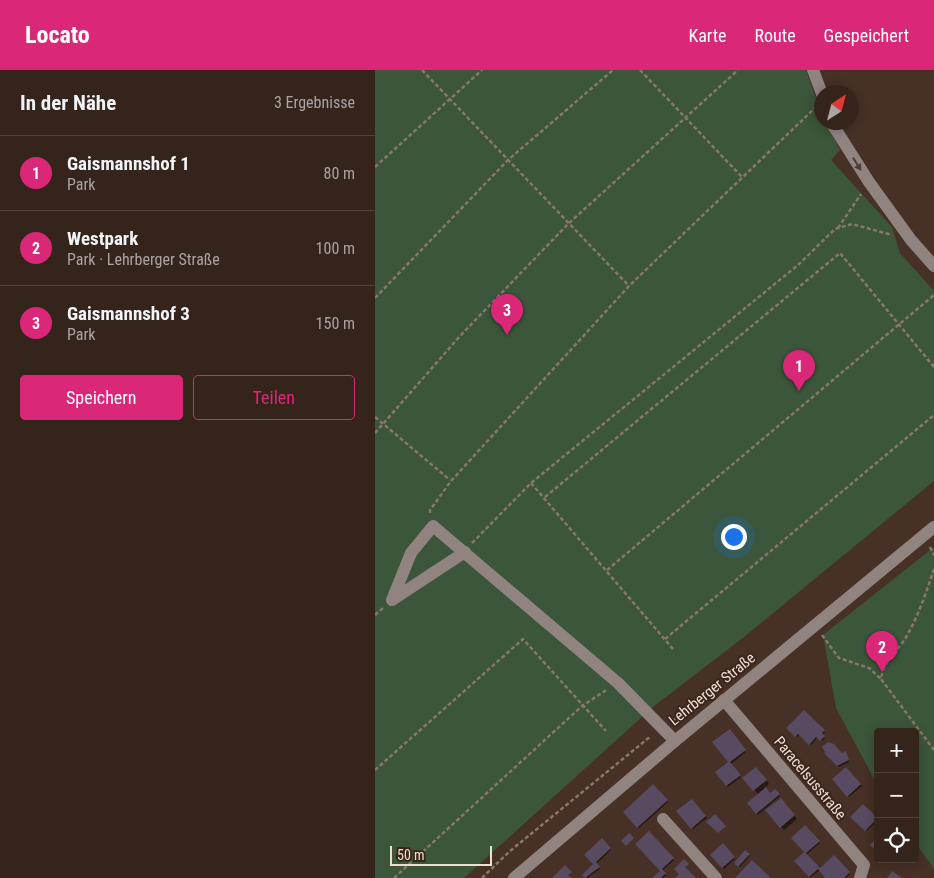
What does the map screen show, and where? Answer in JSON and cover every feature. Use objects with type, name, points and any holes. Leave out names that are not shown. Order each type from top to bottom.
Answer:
[{"type":"street","points":[[813,70],[818,85]]},
{"type":"street","points":[[836,130],[869,182],[911,240],[934,266]]},
{"type":"street","points":[[465,552],[392,600],[411,553],[433,526],[465,552],[618,683],[675,741]]},
{"type":"street","name":"Lehrberger Straße","points":[[514,878],[724,700],[934,527]]},
{"type":"street","name":"Paracelsusstraße","points":[[724,700],[864,865],[860,878]]},
{"type":"street","points":[[663,819],[716,878]]},
{"type":"path","points":[[422,70],[629,286]]},
{"type":"path","points":[[375,167],[481,70]]},
{"type":"path","points":[[375,298],[508,160],[613,70]]},
{"type":"path","points":[[640,70],[742,177]]},
{"type":"path","points":[[375,433],[460,336],[568,224],[738,70]]},
{"type":"path","points":[[433,526],[430,510],[451,481],[629,286],[814,110]]},
{"type":"path","points":[[465,552],[497,516],[531,483],[790,271],[838,228],[869,182]]},
{"type":"path","points":[[838,228],[852,224],[911,240]]},
{"type":"path","points":[[545,497],[840,253],[900,324],[934,368]]},
{"type":"path","points":[[607,570],[934,295]]},
{"type":"path","points":[[665,639],[934,415]]},
{"type":"path","points":[[375,417],[451,481]]},
{"type":"path","points":[[531,483],[545,497],[673,649]]},
{"type":"path","points":[[881,679],[882,670],[905,638],[922,604],[934,569]]},
{"type":"path","points":[[815,625],[839,658],[869,668],[881,679],[934,750]]},
{"type":"path","points":[[375,770],[523,639],[606,731]]},
{"type":"path","points":[[394,878],[583,706],[618,683]]},
{"type":"path","points":[[482,878],[510,851],[663,727]]},
{"type":"green space","points":[[375,70],[806,70],[814,93],[814,130],[830,130],[840,150],[831,160],[892,227],[900,253],[934,291],[934,481],[744,637],[653,707],[464,878],[375,878]]},
{"type":"green space","points":[[934,547],[934,869],[919,848],[919,728],[874,728],[874,779],[836,708],[823,635]]},
{"type":"building","points":[[804,710],[825,730],[822,733],[825,736],[820,741],[816,737],[809,745],[798,734],[795,737],[786,728]]},
{"type":"building","points":[[730,729],[746,750],[730,762],[741,775],[726,786],[715,772],[728,762],[712,742]]},
{"type":"building","points":[[828,742],[834,744],[842,753],[846,751],[849,760],[837,766],[824,753],[822,747]]},
{"type":"building","points":[[756,767],[767,780],[753,791],[742,778]]},
{"type":"building","points":[[846,767],[861,784],[847,797],[832,779]]},
{"type":"building","points":[[653,784],[668,800],[637,828],[623,812]]},
{"type":"building","points":[[766,787],[770,793],[775,789],[780,794],[756,814],[747,803]]},
{"type":"building","points":[[781,798],[795,815],[780,828],[765,810]]},
{"type":"building","points":[[692,799],[706,816],[691,829],[676,811]]},
{"type":"building","points":[[863,804],[874,814],[874,822],[865,831],[850,817]]},
{"type":"building","points":[[715,814],[726,826],[718,833],[706,822]]},
{"type":"building","points":[[805,825],[820,841],[806,853],[820,868],[834,855],[850,872],[844,878],[825,878],[818,869],[809,877],[794,861],[804,852],[791,838]]},
{"type":"building","points":[[649,831],[674,858],[662,869],[666,873],[661,878],[652,878],[660,871],[635,844]]},
{"type":"building","points":[[629,833],[634,838],[626,846],[621,841]]},
{"type":"building","points":[[602,838],[611,848],[596,862],[600,867],[585,878],[582,875],[593,864],[584,855]]},
{"type":"building","points":[[874,841],[874,849],[870,845]]},
{"type":"building","points":[[723,843],[735,857],[722,868],[710,855]]},
{"type":"building","points":[[745,850],[750,854],[738,867],[734,863]]},
{"type":"building","points":[[684,859],[689,864],[685,867],[696,878],[675,878],[679,874],[674,869]]},
{"type":"building","points":[[752,860],[770,877],[735,878]]},
{"type":"building","points":[[565,865],[572,872],[568,875],[572,878],[552,878]]},
{"type":"building","points":[[892,871],[902,878],[887,878]]},
{"type":"place","name":"Gaismannshof 3","points":[[507,335]]},
{"type":"place","name":"Gaismannshof 1","points":[[799,391]]},
{"type":"place","name":"Westpark","points":[[882,672]]}]
